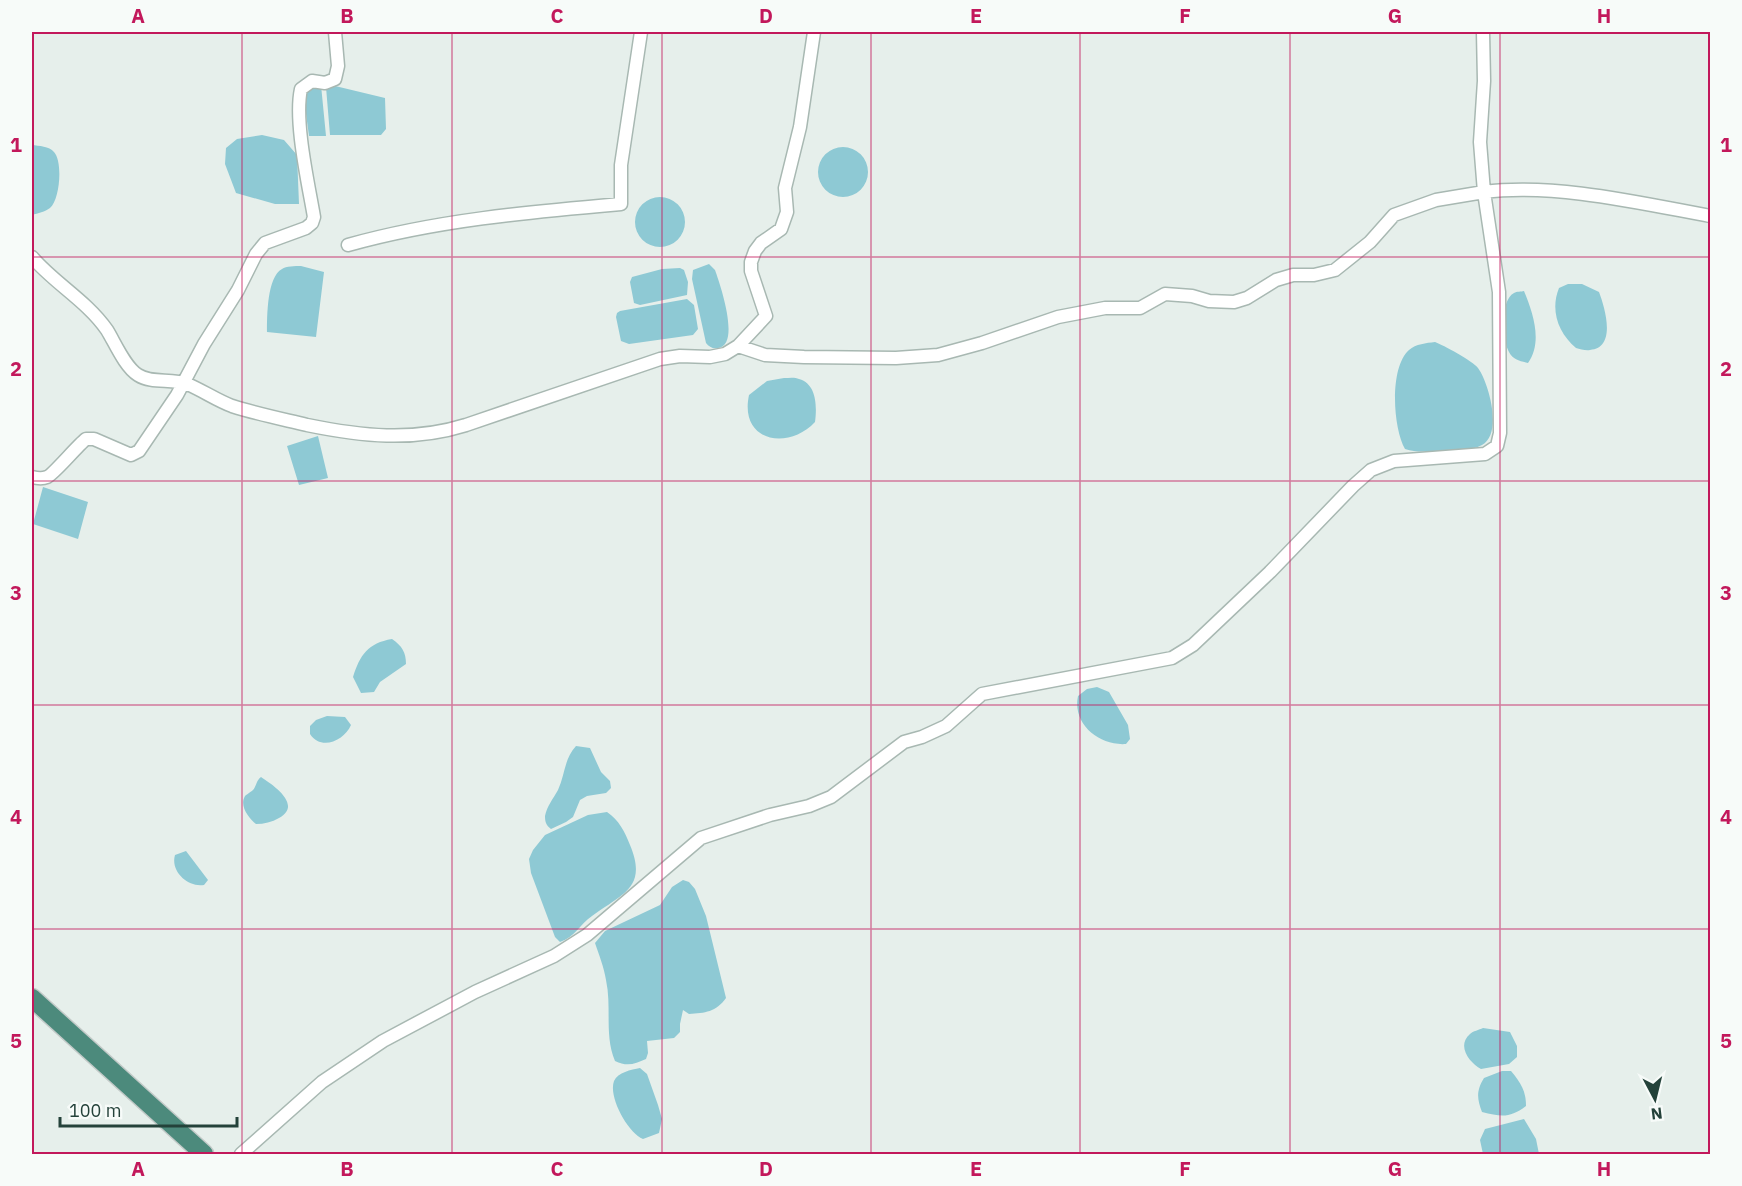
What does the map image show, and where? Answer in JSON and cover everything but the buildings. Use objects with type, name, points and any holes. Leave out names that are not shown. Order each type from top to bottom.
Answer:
[{"type":"highway","points":[[32,998],[204,1155]]},
{"type":"street","points":[[32,477],[51,475],[86,439],[94,439],[131,455],[136,454],[184,383],[204,344],[238,290],[255,254],[266,243],[306,228],[312,223],[314,217],[304,157],[299,99],[301,89],[312,81],[325,83],[335,79],[338,66],[335,32]]},
{"type":"street","points":[[348,245],[392,233],[450,224],[532,212],[621,204],[621,165],[641,32]]},
{"type":"street","points":[[32,257],[45,272],[93,314],[106,329],[117,349],[135,373],[144,378],[184,383],[230,405],[275,418],[345,433],[411,436],[435,434],[660,359],[680,356],[710,357],[725,354],[738,346],[766,316],[751,272],[751,262],[755,250],[781,229],[788,212],[785,188],[800,127],[814,32]]},
{"type":"street","points":[[241,1155],[322,1082],[383,1041],[476,992],[554,956],[587,934],[701,838],[770,815],[809,806],[831,797],[904,742],[946,726],[982,694],[1172,657],[1193,645],[1270,572],[1371,470],[1394,461],[1485,454],[1497,446],[1500,433],[1499,292],[1484,192],[1480,142],[1484,81],[1483,32]]},
{"type":"street","points":[[738,346],[765,355],[804,357],[896,358],[938,355],[992,340],[1058,317],[1105,308],[1140,308],[1164,294],[1192,296],[1209,301],[1234,302],[1247,298],[1276,280],[1293,275],[1314,275],[1335,270],[1370,242],[1394,215],[1436,200],[1484,192],[1514,188],[1618,199],[1710,216]]},
{"type":"water","points":[[321,85],[326,136],[309,136],[304,99],[308,89]]},
{"type":"water","points":[[331,85],[385,98],[386,129],[381,135],[330,135],[326,87]]},
{"type":"water","points":[[262,135],[284,140],[297,155],[299,204],[275,204],[236,193],[225,164],[226,148],[237,139]]},
{"type":"water","points":[[32,145],[47,147],[54,152],[59,164],[59,172],[56,197],[50,208],[32,215]]},
{"type":"water","points":[[843,147],[861,154],[868,172],[861,190],[843,197],[825,190],[818,172],[825,154]]},
{"type":"water","points":[[655,197],[665,197],[678,204],[685,217],[685,227],[678,240],[665,247],[655,247],[646,243],[639,236],[635,227],[635,217],[639,208],[646,201]]},
{"type":"water","points":[[709,264],[715,270],[727,313],[728,337],[725,344],[718,348],[706,343],[692,279],[693,270]]},
{"type":"water","points":[[301,266],[324,272],[316,337],[267,332],[269,298],[273,280],[284,268]]},
{"type":"water","points":[[680,268],[684,270],[688,282],[687,295],[640,305],[634,303],[630,282],[632,277],[662,269]]},
{"type":"water","points":[[1568,284],[1582,284],[1599,292],[1607,326],[1604,342],[1598,348],[1583,350],[1576,348],[1560,328],[1555,305],[1556,296],[1559,288]]},
{"type":"water","points":[[1524,291],[1531,309],[1536,337],[1533,355],[1528,363],[1517,360],[1511,355],[1504,330],[1504,312],[1509,297],[1515,292]]},
{"type":"water","points":[[687,299],[694,305],[698,329],[693,335],[629,344],[621,341],[616,317],[620,311]]},
{"type":"water","points":[[1435,342],[1475,365],[1482,375],[1490,396],[1493,420],[1488,439],[1478,447],[1457,451],[1423,452],[1405,449],[1396,413],[1398,370],[1409,350],[1418,345]]},
{"type":"water","points":[[797,378],[809,386],[816,403],[815,422],[792,437],[780,439],[768,437],[758,432],[751,423],[748,411],[749,395],[767,381]]},
{"type":"water","points":[[318,436],[328,478],[299,485],[287,446]]},
{"type":"water","points":[[43,487],[88,502],[78,539],[33,524]]},
{"type":"water","points":[[392,639],[403,650],[406,664],[380,682],[374,692],[361,693],[353,677],[362,656],[371,647]]},
{"type":"water","points":[[1097,687],[1109,692],[1128,725],[1130,739],[1126,744],[1116,744],[1097,737],[1083,724],[1077,706],[1078,696],[1087,689]]},
{"type":"water","points":[[327,716],[345,717],[351,725],[343,736],[326,743],[320,742],[310,734],[310,726],[316,720]]},
{"type":"water","points":[[576,746],[590,748],[601,772],[610,781],[611,788],[606,793],[587,796],[580,800],[573,817],[551,829],[546,822],[546,812],[558,790],[569,756]]},
{"type":"water","points":[[261,777],[284,796],[288,807],[286,813],[276,819],[256,824],[246,812],[243,800]]},
{"type":"water","points":[[607,812],[621,827],[630,845],[635,859],[634,881],[622,895],[588,919],[570,937],[560,942],[555,937],[531,873],[529,859],[545,835],[588,815]]},
{"type":"water","points":[[186,851],[208,880],[204,885],[192,884],[178,873],[174,861],[175,855]]},
{"type":"water","points":[[683,880],[689,882],[695,889],[706,916],[726,998],[714,1009],[705,1012],[689,1014],[683,1010],[680,1032],[674,1038],[647,1041],[646,1059],[631,1064],[619,1063],[615,1061],[610,1041],[608,990],[595,943],[605,931],[660,905],[672,887]]},
{"type":"water","points":[[1483,1028],[1510,1032],[1517,1046],[1517,1057],[1509,1064],[1481,1069],[1477,1066],[1466,1054],[1464,1044],[1470,1034]]},
{"type":"water","points":[[640,1068],[647,1074],[662,1119],[659,1133],[643,1139],[631,1130],[621,1114],[613,1088],[618,1075]]},
{"type":"water","points":[[1502,1071],[1511,1071],[1518,1079],[1524,1091],[1526,1106],[1515,1113],[1506,1115],[1482,1112],[1478,1095],[1481,1083],[1484,1078]]},
{"type":"water","points":[[1524,1119],[1536,1139],[1539,1154],[1483,1154],[1480,1140],[1485,1129]]}]
